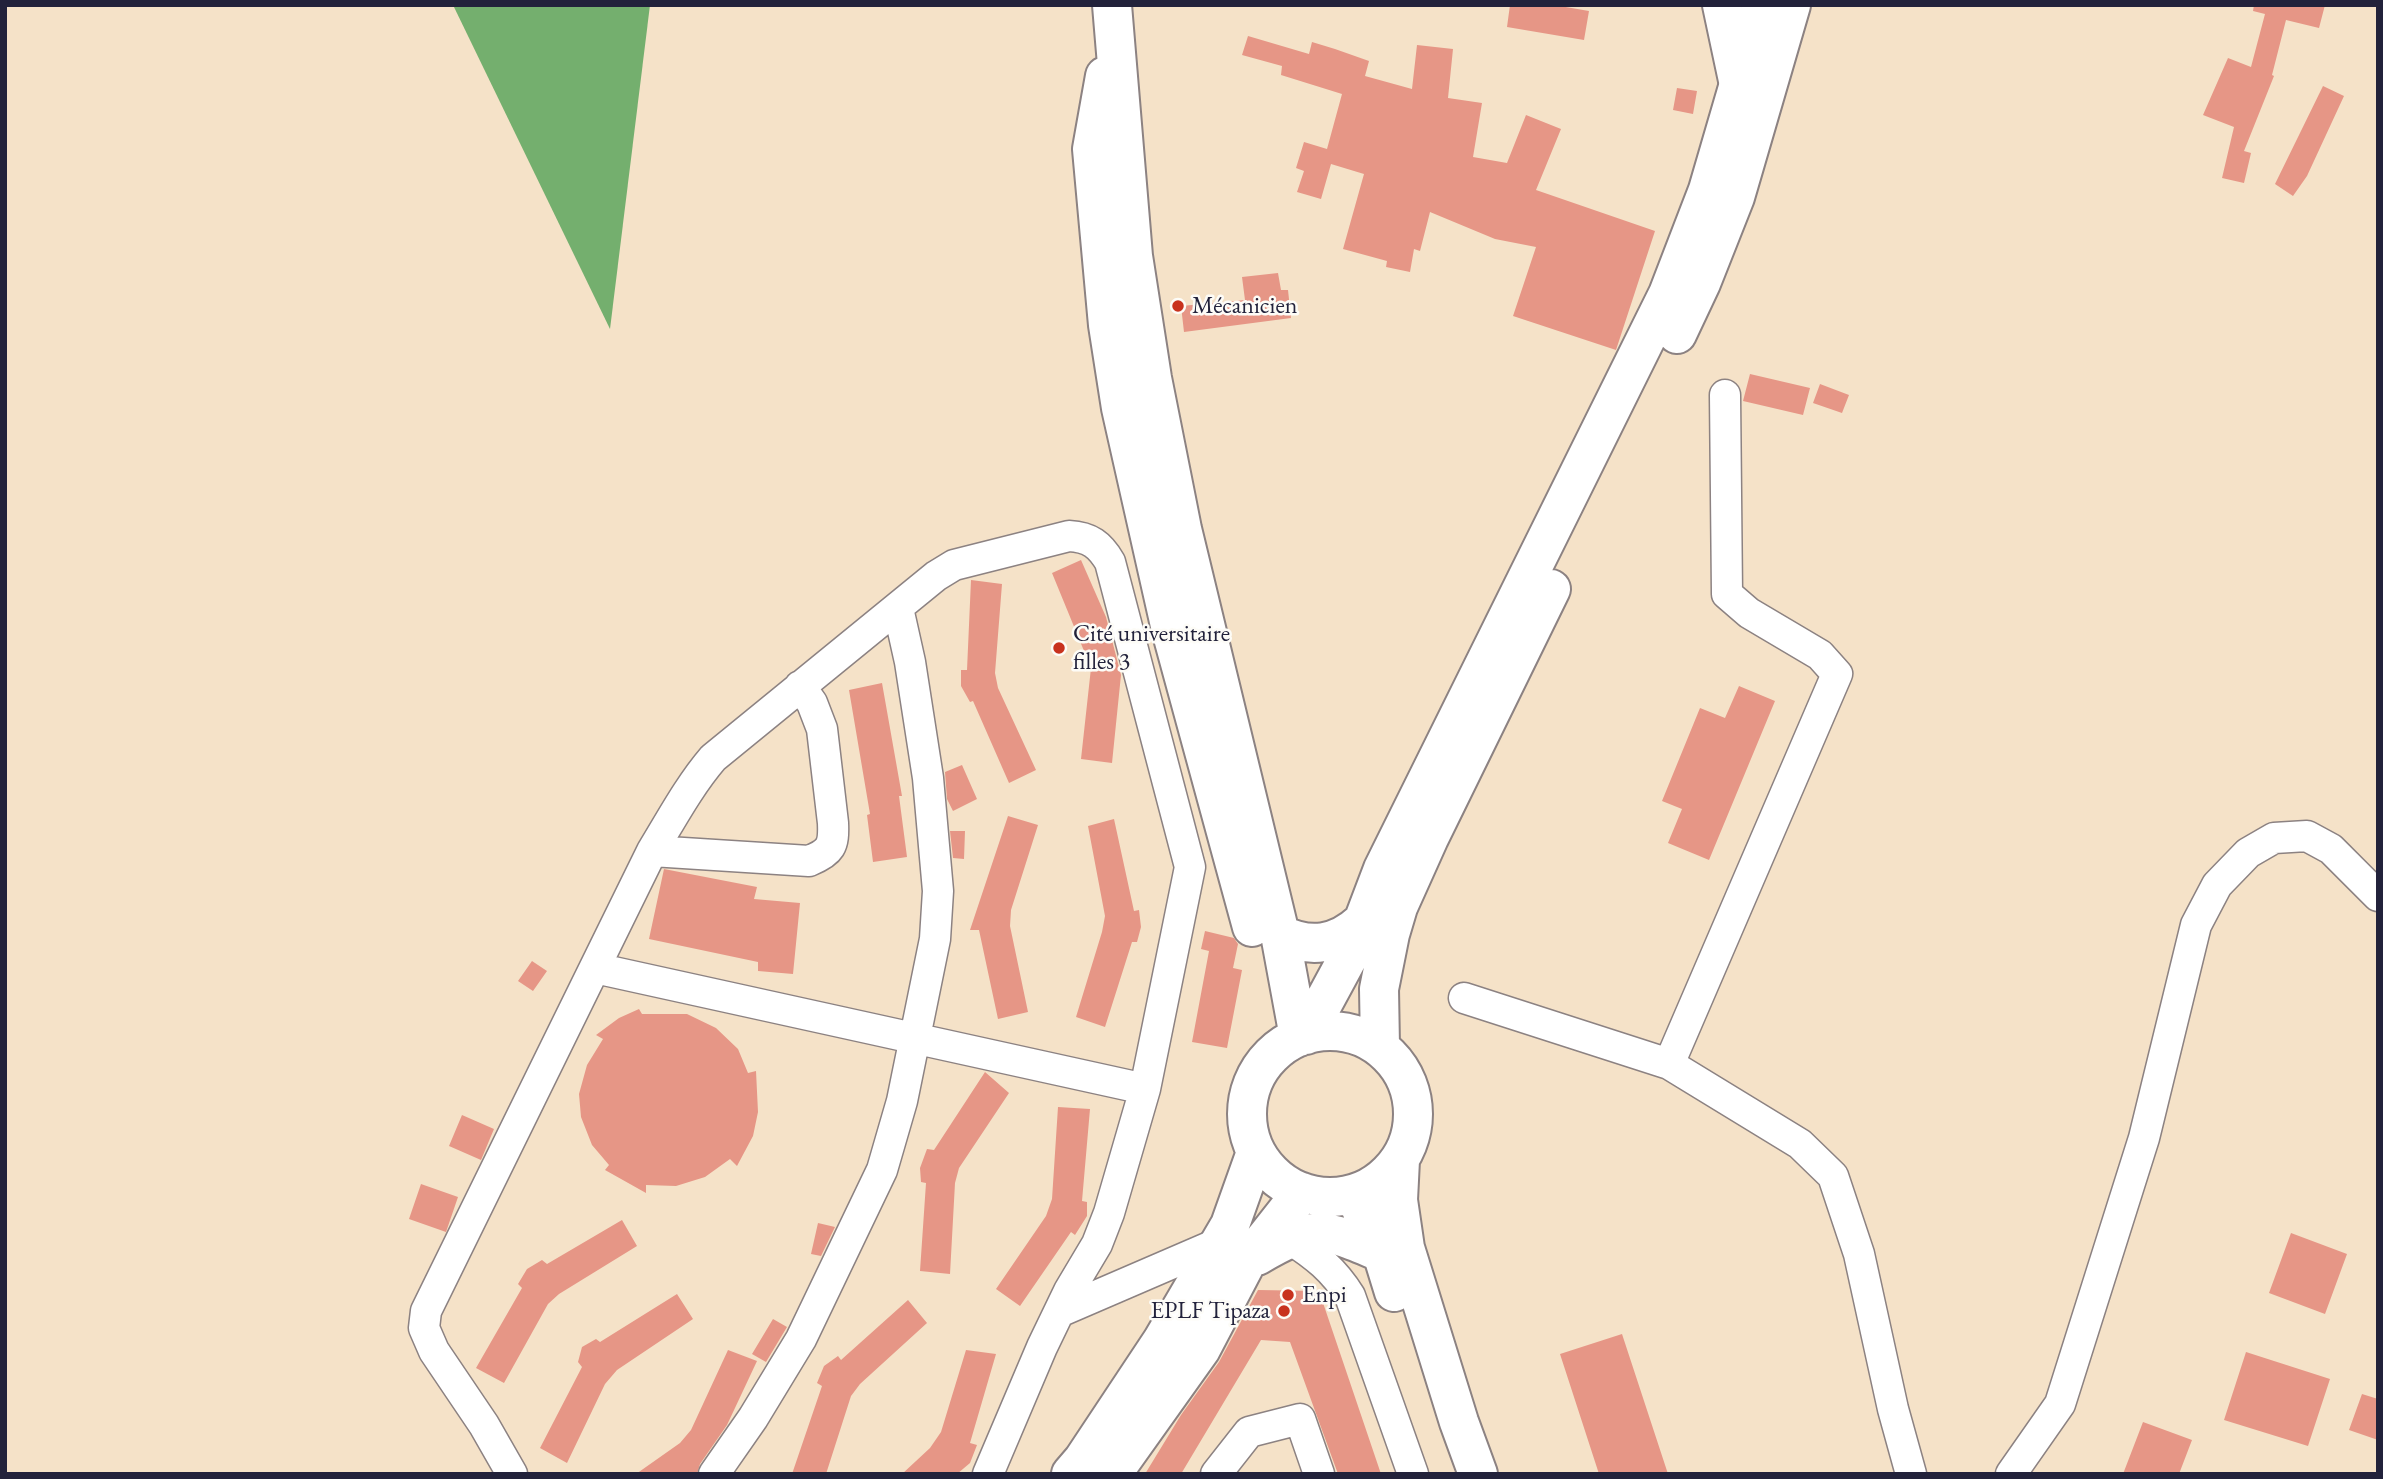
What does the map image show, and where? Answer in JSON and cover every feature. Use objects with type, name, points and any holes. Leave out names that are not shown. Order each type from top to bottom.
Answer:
[{"type":"main road","points":[[1112,5],[1133,256],[1164,445],[1279,933],[1293,1041]]},
{"type":"main road","points":[[1722,5],[1739,85]]},
{"type":"main road","points":[[1400,1160],[1379,1181],[1353,1194],[1328,1197],[1302,1192],[1275,1176],[1256,1152],[1249,1135],[1248,1099],[1258,1074],[1293,1041],[1343,968],[1383,869],[1668,294],[1708,190],[1762,5]]},
{"type":"main road","points":[[1380,1046],[1379,989],[1398,907],[1435,825],[1701,283],[1735,197],[1791,5]]},
{"type":"main road","points":[[1116,47],[1106,73],[1092,149],[1108,325],[1119,396],[1171,630],[1265,979],[1272,1015],[1293,1041]]},
{"type":"main road","points":[[1279,933],[1293,940],[1323,943],[1338,939],[1362,922]]},
{"type":"main road","points":[[1293,1041],[1321,1031],[1352,1033],[1380,1046],[1404,1073],[1414,1108],[1411,1135],[1400,1160],[1398,1200],[1405,1248],[1478,1474]]},
{"type":"main road","points":[[1112,1474],[1201,1349],[1233,1253],[1230,1225],[1256,1152]]},
{"type":"main road","points":[[1071,1474],[1162,1341],[1233,1253],[1302,1192]]},
{"type":"main road","points":[[1353,1194],[1382,1253],[1452,1474]]},
{"type":"main road","points":[[1233,1253],[1299,1235],[1321,1232],[1341,1236],[1382,1253]]},
{"type":"lane","points":[[1669,1064],[1837,674],[1820,655],[1749,613],[1727,594],[1725,395]]},
{"type":"lane","points":[[512,1474],[484,1425],[434,1352],[424,1328],[426,1311],[652,851],[700,773],[713,758],[936,576],[954,565],[1069,536],[1091,540],[1103,550],[1110,562],[1190,867],[1145,1088],[1101,1234],[1059,1312],[988,1474]]},
{"type":"lane","points":[[714,1474],[753,1418],[801,1339],[882,1170],[902,1101],[935,939],[938,891],[928,778],[910,662],[898,608]]},
{"type":"lane","points":[[652,851],[809,861],[822,856],[831,848],[833,823],[822,729],[812,703],[800,686]]},
{"type":"lane","points":[[2011,1474],[2060,1404],[2144,1138],[2196,925],[2217,885],[2248,853],[2274,838],[2307,836],[2331,849],[2378,896]]},
{"type":"lane","points":[[595,968],[1145,1088]]},
{"type":"lane","points":[[1464,998],[1669,1064],[1800,1144],[1833,1176],[1859,1254],[1893,1409],[1911,1474]]},
{"type":"lane","points":[[1290,1239],[1323,1261],[1350,1296],[1413,1474]]},
{"type":"lane","points":[[1059,1312],[1233,1253]]},
{"type":"lane","points":[[1216,1474],[1249,1432],[1300,1419],[1319,1474]]},
{"type":"green space","points":[[453,5],[650,5],[610,329]]},
{"type":"building","points":[[1510,5],[1554,5],[1589,11],[1584,40],[1507,27]]},
{"type":"building","points":[[2254,5],[2325,5],[2319,28],[2286,20],[2272,75],[2274,76],[2244,151],[2251,153],[2244,183],[2222,178],[2234,127],[2203,115],[2228,58],[2251,67],[2265,14],[2253,11]]},
{"type":"building","points":[[1248,36],[1309,54],[1312,42],[1335,49],[1369,61],[1365,76],[1412,89],[1417,45],[1453,49],[1448,98],[1482,103],[1473,157],[1507,163],[1526,115],[1561,129],[1536,190],[1655,231],[1616,350],[1513,316],[1536,247],[1495,239],[1430,212],[1420,251],[1414,249],[1410,272],[1386,267],[1387,261],[1343,249],[1364,174],[1331,164],[1321,199],[1297,192],[1304,171],[1296,168],[1304,142],[1327,149],[1342,94],[1281,75],[1282,66],[1242,55]]},
{"type":"building","points":[[2323,86],[2344,96],[2307,176],[2293,196],[2275,184]]},
{"type":"building","points":[[1677,88],[1697,91],[1693,114],[1673,110]]},
{"type":"building","points":[[1278,273],[1281,290],[1288,290],[1291,318],[1184,332],[1181,306],[1245,300],[1242,277]]},
{"type":"building","points":[[1750,374],[1810,388],[1803,415],[1743,401]]},
{"type":"building","points":[[1820,384],[1849,395],[1842,413],[1813,403]]},
{"type":"building","points":[[1081,560],[1106,617],[1121,675],[1112,763],[1081,759],[1091,668],[1052,573]]},
{"type":"building","points":[[971,580],[1002,584],[995,673],[998,688],[1036,770],[1009,783],[973,701],[970,702],[961,686],[961,670],[967,670]]},
{"type":"building","points":[[882,683],[902,796],[899,796],[907,857],[873,862],[867,815],[870,814],[849,690]]},
{"type":"building","points":[[1739,686],[1775,701],[1709,860],[1668,843],[1682,809],[1662,801],[1700,708],[1725,718]]},
{"type":"building","points":[[962,765],[977,799],[953,811],[947,799],[945,772]]},
{"type":"building","points":[[1008,816],[1038,825],[1011,910],[1010,926],[1028,1012],[998,1019],[979,930],[970,930]]},
{"type":"building","points":[[1114,819],[1134,911],[1139,910],[1141,927],[1137,942],[1132,942],[1105,1027],[1076,1017],[1105,916],[1088,826]]},
{"type":"building","points":[[950,831],[965,831],[964,859],[953,858]]},
{"type":"building","points":[[664,869],[757,887],[754,899],[800,903],[793,974],[758,971],[758,962],[649,939]]},
{"type":"building","points":[[1205,931],[1234,938],[1238,944],[1233,968],[1242,970],[1227,1048],[1192,1042],[1209,951],[1201,949]]},
{"type":"building","points":[[532,961],[547,971],[533,991],[518,981]]},
{"type":"building","points":[[639,1009],[642,1014],[687,1014],[716,1028],[738,1049],[748,1073],[756,1071],[758,1112],[753,1136],[737,1166],[730,1159],[705,1177],[676,1186],[646,1185],[646,1193],[605,1170],[609,1165],[592,1145],[581,1117],[579,1094],[587,1065],[603,1039],[596,1035],[619,1018]]},
{"type":"building","points":[[985,1072],[1009,1093],[959,1168],[955,1183],[950,1274],[920,1271],[926,1183],[921,1182],[920,1168],[927,1149],[934,1150]]},
{"type":"building","points":[[1058,1107],[1090,1109],[1082,1201],[1087,1202],[1087,1216],[1075,1235],[1071,1232],[1020,1306],[996,1289],[1046,1216],[1052,1199]]},
{"type":"building","points":[[462,1115],[494,1129],[481,1160],[449,1146]]},
{"type":"building","points":[[421,1184],[458,1197],[446,1232],[409,1219]]},
{"type":"building","points":[[622,1220],[637,1246],[559,1294],[548,1304],[504,1383],[476,1368],[522,1288],[518,1284],[527,1269],[542,1260],[547,1264]]},
{"type":"building","points":[[818,1223],[835,1227],[821,1256],[811,1254]]},
{"type":"building","points":[[2291,1233],[2347,1254],[2325,1314],[2269,1293]]},
{"type":"building","points":[[1258,1290],[1319,1291],[1381,1474],[1338,1474],[1290,1342],[1261,1340],[1181,1474],[1145,1474],[1181,1415],[1219,1362]]},
{"type":"building","points":[[677,1294],[693,1319],[617,1370],[605,1384],[567,1463],[540,1448],[582,1367],[578,1362],[582,1347],[596,1339],[600,1342]]},
{"type":"building","points":[[908,1300],[927,1323],[860,1384],[851,1396],[826,1474],[792,1474],[822,1386],[817,1383],[824,1366],[838,1356],[841,1360]]},
{"type":"building","points":[[773,1319],[787,1327],[766,1362],[752,1354]]},
{"type":"building","points":[[1622,1334],[1668,1474],[1599,1474],[1560,1354]]},
{"type":"building","points":[[728,1350],[757,1361],[727,1425],[700,1464],[697,1474],[636,1474],[680,1443],[691,1430]]},
{"type":"building","points":[[966,1350],[996,1354],[970,1443],[977,1445],[970,1463],[957,1474],[902,1474],[930,1448],[941,1432]]},
{"type":"building","points":[[2246,1352],[2330,1379],[2308,1446],[2224,1420]]},
{"type":"building","points":[[2362,1394],[2378,1399],[2378,1440],[2349,1430]]},
{"type":"building","points":[[2143,1422],[2192,1440],[2179,1474],[2123,1474]]},
{"type":"place","name":"Mécanicien","points":[[1178,306]]},
{"type":"place","name":"Cité universitaire filles 3","points":[[1059,648]]},
{"type":"place","name":"Enpi","points":[[1288,1295]]},
{"type":"place","name":"EPLF Tipaza","points":[[1284,1311]]}]
